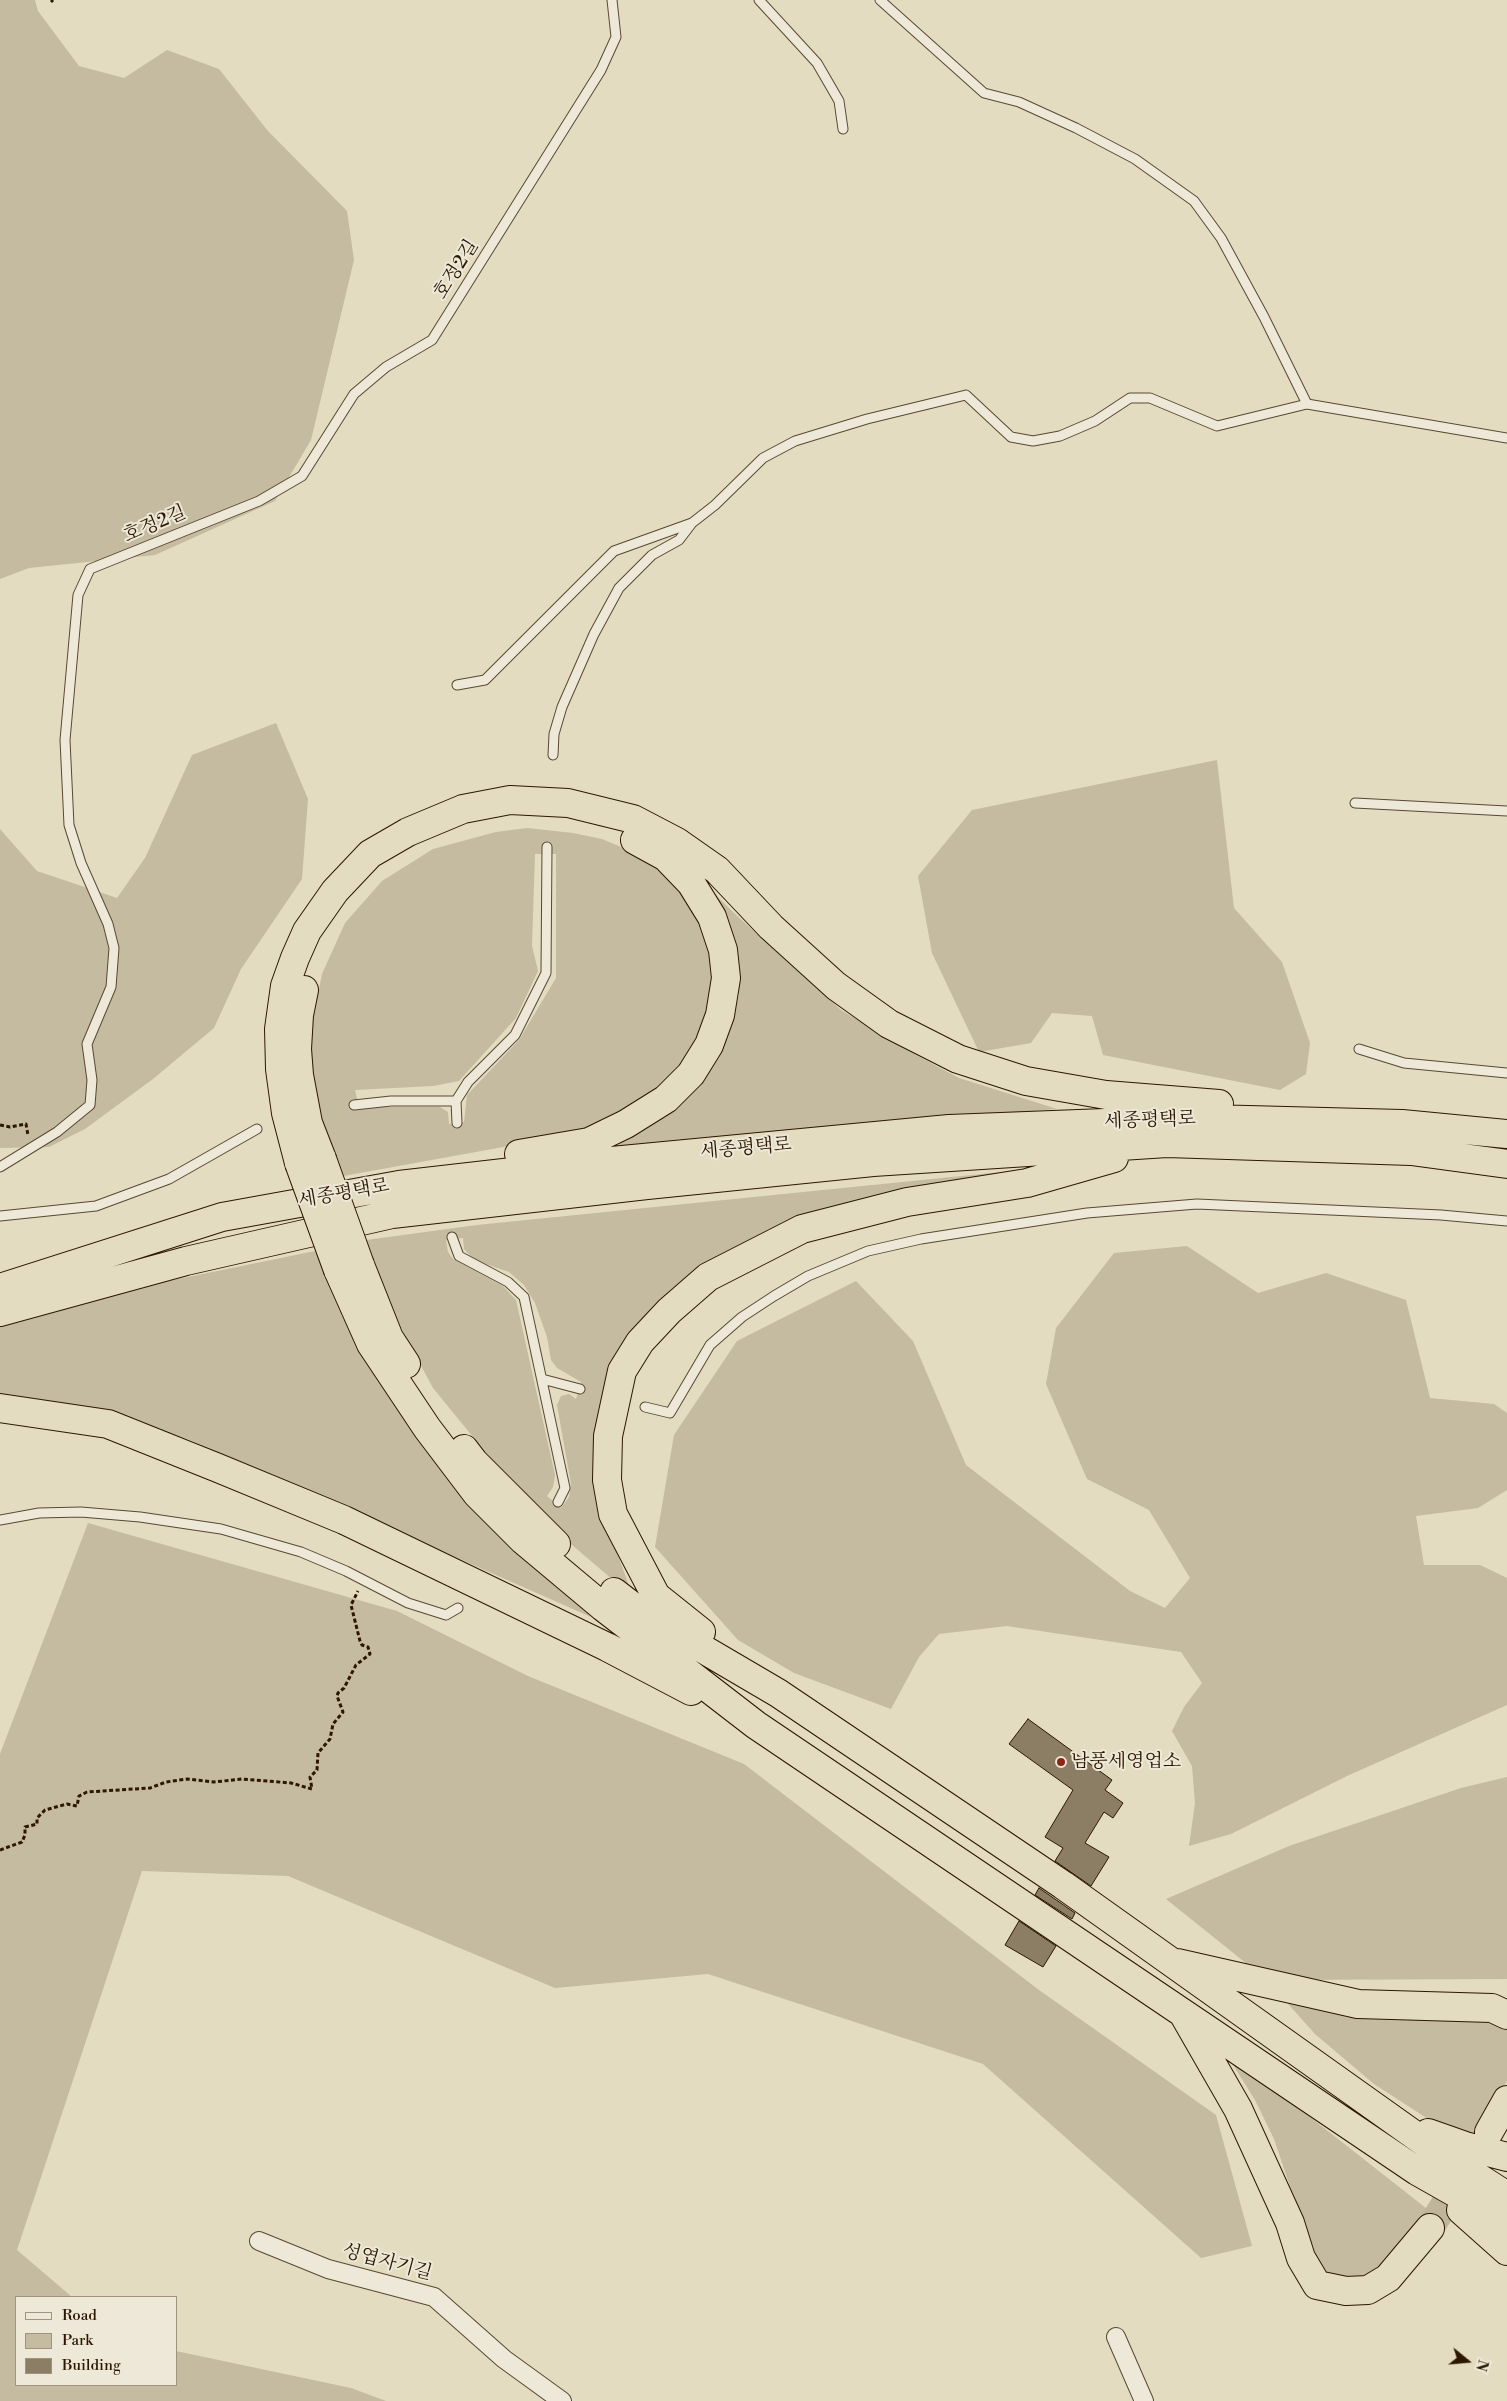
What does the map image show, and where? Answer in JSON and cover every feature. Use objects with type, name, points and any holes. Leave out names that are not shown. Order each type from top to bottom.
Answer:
[{"type":"highway","points":[[1402,1124],[1276,1108],[1106,1096],[1026,1081],[958,1059],[889,1024],[836,986],[771,927],[717,870],[677,842],[633,819],[568,803],[510,800],[463,809],[408,832],[370,854],[335,891],[307,931],[285,986],[279,1028],[280,1069],[285,1104],[310,1161],[349,1267],[371,1344],[427,1428],[477,1494],[530,1546],[756,1725],[1417,2171],[1507,2222]]},
{"type":"highway","points":[[310,1161],[308,1123],[299,1075],[297,1050],[299,1015],[306,982],[319,947],[340,911],[361,886],[399,858],[441,834],[515,816],[587,822],[624,834],[666,857],[691,883],[712,917],[723,950],[726,978],[720,1015],[709,1045],[692,1074],[666,1099],[626,1124],[589,1142],[523,1154],[399,1184]]},
{"type":"highway","name":"세종평택로","points":[[0,1288],[222,1216],[399,1184],[591,1163],[949,1129],[1209,1119],[1402,1124],[1507,1134]]},
{"type":"highway","name":"세종평택로","points":[[0,1312],[186,1260],[392,1214],[873,1162],[1167,1143],[1411,1151],[1507,1164]]},
{"type":"highway","points":[[778,1694],[656,1596],[613,1514],[607,1480],[608,1436],[622,1371],[640,1342],[669,1311],[708,1277],[802,1229],[907,1202],[1027,1183],[1167,1143]]},
{"type":"highway","points":[[349,1267],[389,1338],[428,1398],[474,1462],[544,1534],[640,1612],[778,1694],[1062,1885],[1434,2149],[1507,2196]]},
{"type":"highway","points":[[0,1408],[108,1424],[344,1520],[607,1647],[756,1725]]},
{"type":"highway","points":[[1166,1960],[1358,2004],[1492,2008],[1507,2015]]},
{"type":"highway","points":[[1180,2010],[1238,2109],[1290,2223],[1301,2258],[1317,2285],[1346,2291],[1368,2290],[1388,2278],[1430,2228]]},
{"type":"highway","points":[[1489,2132],[1507,2100]]},
{"type":"highway","points":[[1387,2115],[1448,2140],[1507,2157]]},
{"type":"highway","points":[[1417,2171],[1507,2251]]},
{"type":"street","name":"성엽자기길","points":[[259,2241],[328,2269],[434,2297],[504,2360],[562,2401]]},
{"type":"street","points":[[1116,2337],[1144,2401]]},
{"type":"lane","name":"호정2길","points":[[0,1167],[57,1132],[90,1105],[92,1080],[87,1044],[110,988],[114,948],[108,924],[81,864],[69,825],[65,740],[78,596],[90,569],[259,500],[302,476],[354,394],[386,368],[432,340],[601,70],[616,37],[612,0]]},
{"type":"lane","points":[[758,0],[817,63],[839,101],[843,129]]},
{"type":"lane","points":[[880,0],[984,93],[1019,102],[1076,128],[1136,159],[1194,201],[1221,238],[1264,317],[1307,404]]},
{"type":"lane","points":[[553,756],[554,734],[562,707],[594,634],[619,588],[652,554],[679,540],[692,523],[715,505],[763,458],[795,441],[866,419],[966,395],[1010,438],[1033,441],[1060,436],[1095,421],[1130,398],[1150,398],[1217,426],[1307,404],[1507,438]]},
{"type":"lane","points":[[457,685],[485,680],[614,552],[692,523]]},
{"type":"lane","points":[[1355,803],[1507,811]]},
{"type":"lane","points":[[457,1122],[456,1101],[468,1082],[515,1035],[546,974],[547,847]]},
{"type":"lane","points":[[1359,1049],[1404,1063],[1507,1073]]},
{"type":"lane","points":[[354,1106],[391,1101],[456,1101]]},
{"type":"lane","points":[[0,1216],[96,1206],[105,1203],[169,1179],[257,1129]]},
{"type":"lane","points":[[645,1406],[670,1413],[710,1345],[742,1317],[808,1276],[868,1250],[921,1239],[1087,1213],[1197,1204],[1441,1214],[1507,1221]]},
{"type":"lane","points":[[452,1237],[459,1256],[508,1282],[524,1297],[566,1488],[558,1502]]},
{"type":"lane","points":[[542,1379],[580,1389]]},
{"type":"lane","points":[[0,1520],[39,1513],[81,1512],[140,1517],[221,1529],[301,1552],[364,1580],[408,1603],[446,1616],[458,1608]]},
{"type":"path","points":[[0,1125],[10,1127],[26,1124],[27,1151]]},
{"type":"path","points":[[0,1850],[22,1842],[25,1835],[25,1827],[36,1824],[37,1818],[45,1810],[67,1804],[78,1806],[80,1796],[87,1792],[150,1788],[166,1782],[186,1779],[214,1782],[252,1780],[291,1783],[312,1790],[310,1777],[317,1770],[318,1753],[330,1738],[332,1724],[343,1712],[337,1696],[356,1665],[370,1654],[368,1647],[362,1645],[360,1641],[351,1605],[364,1580]]},
{"type":"green space","points":[[0,0],[35,0],[38,11],[79,66],[124,78],[167,50],[219,69],[268,131],[347,211],[354,260],[311,440],[275,501],[155,555],[29,568],[0,579]]},
{"type":"green space","points":[[276,723],[308,799],[302,879],[241,969],[214,1028],[153,1079],[85,1129],[49,1147],[0,1148],[0,829],[37,871],[117,898],[145,858],[192,755]]},
{"type":"green space","points":[[1217,760],[1234,908],[1282,962],[1310,1043],[1306,1074],[1280,1090],[1103,1055],[1092,1016],[1052,1013],[1031,1043],[979,1052],[932,953],[918,876],[972,810]]},
{"type":"green space","points":[[527,828],[573,833],[602,839],[628,850],[663,870],[689,897],[713,954],[714,991],[706,1029],[689,1057],[662,1090],[586,1132],[338,1177],[311,1085],[311,1030],[322,974],[345,923],[382,881],[433,849],[496,832]],"holes":[[[535,854],[556,854],[556,978],[519,1040],[467,1095],[464,1122],[449,1124],[448,1112],[440,1107],[359,1107],[355,1090],[433,1086],[459,1081],[516,1018],[538,971],[532,946]]]},
{"type":"green space","points":[[704,883],[734,913],[841,1010],[916,1055],[959,1078],[1057,1109],[617,1146],[635,1131],[685,1100],[719,1058],[733,1022],[739,994],[734,939],[717,903]]},
{"type":"green space","points":[[1021,1170],[832,1211],[770,1229],[717,1257],[660,1300],[629,1341],[610,1533],[633,1597],[558,1533],[518,1492],[433,1388],[378,1280],[366,1240],[477,1225]],"holes":[[[463,1238],[464,1249],[474,1260],[509,1272],[524,1285],[535,1303],[547,1337],[551,1360],[557,1368],[581,1382],[576,1399],[569,1394],[561,1396],[557,1405],[571,1484],[569,1497],[561,1508],[547,1496],[553,1487],[555,1475],[516,1300],[503,1286],[453,1259],[448,1252],[446,1240]]]},
{"type":"green space","points":[[1187,1246],[1258,1293],[1326,1273],[1406,1300],[1430,1398],[1494,1404],[1507,1413],[1507,1490],[1478,1508],[1416,1516],[1424,1565],[1480,1565],[1507,1578],[1507,1705],[1347,1776],[1231,1834],[1189,1846],[1195,1803],[1192,1766],[1172,1731],[1184,1707],[1202,1683],[1181,1652],[1007,1626],[939,1634],[919,1657],[891,1709],[794,1673],[738,1640],[655,1547],[674,1435],[737,1341],[856,1281],[913,1341],[966,1465],[1130,1591],[1165,1608],[1190,1578],[1149,1510],[1087,1479],[1046,1384],[1056,1328],[1114,1253]]},
{"type":"green space","points":[[315,1251],[325,1273],[553,1581],[591,1617],[190,1440],[114,1414],[0,1395],[0,1322],[139,1287]]},
{"type":"green space","points":[[88,1523],[397,1611],[528,1676],[744,1764],[1039,1990],[1216,2115],[1252,2246],[1201,2258],[983,2064],[708,1974],[555,1988],[288,1876],[142,1871],[17,2250],[71,2296],[15,2296],[15,2386],[178,2386],[178,2351],[351,2388],[386,2401],[0,2401],[0,1754]]},
{"type":"green space","points":[[1507,1777],[1507,1979],[1267,1980],[1166,1899],[1289,1846],[1461,1788]]},
{"type":"green space","points":[[1281,1996],[1491,2018],[1507,2028],[1507,2081],[1475,2143],[1445,2130],[1374,2084],[1315,2034]]},
{"type":"green space","points":[[1230,2060],[1310,2117],[1431,2212],[1375,2275],[1356,2281],[1328,2277],[1316,2264],[1274,2139],[1255,2100]]},
{"type":"building","points":[[1028,1719],[1112,1780],[1105,1790],[1123,1803],[1113,1818],[1104,1812],[1085,1843],[1109,1857],[1091,1886],[1055,1861],[1063,1848],[1045,1837],[1073,1790],[1009,1744]]},
{"type":"building","points":[[1039,1888],[1075,1913],[1072,1919],[1035,1895]]},
{"type":"building","points":[[1019,1921],[1056,1946],[1043,1967],[1005,1945]]},
{"type":"tunnel","points":[[1430,2228],[1465,2172]]},
{"type":"place","name":"남풍세영업소","points":[[1061,1762]]}]
